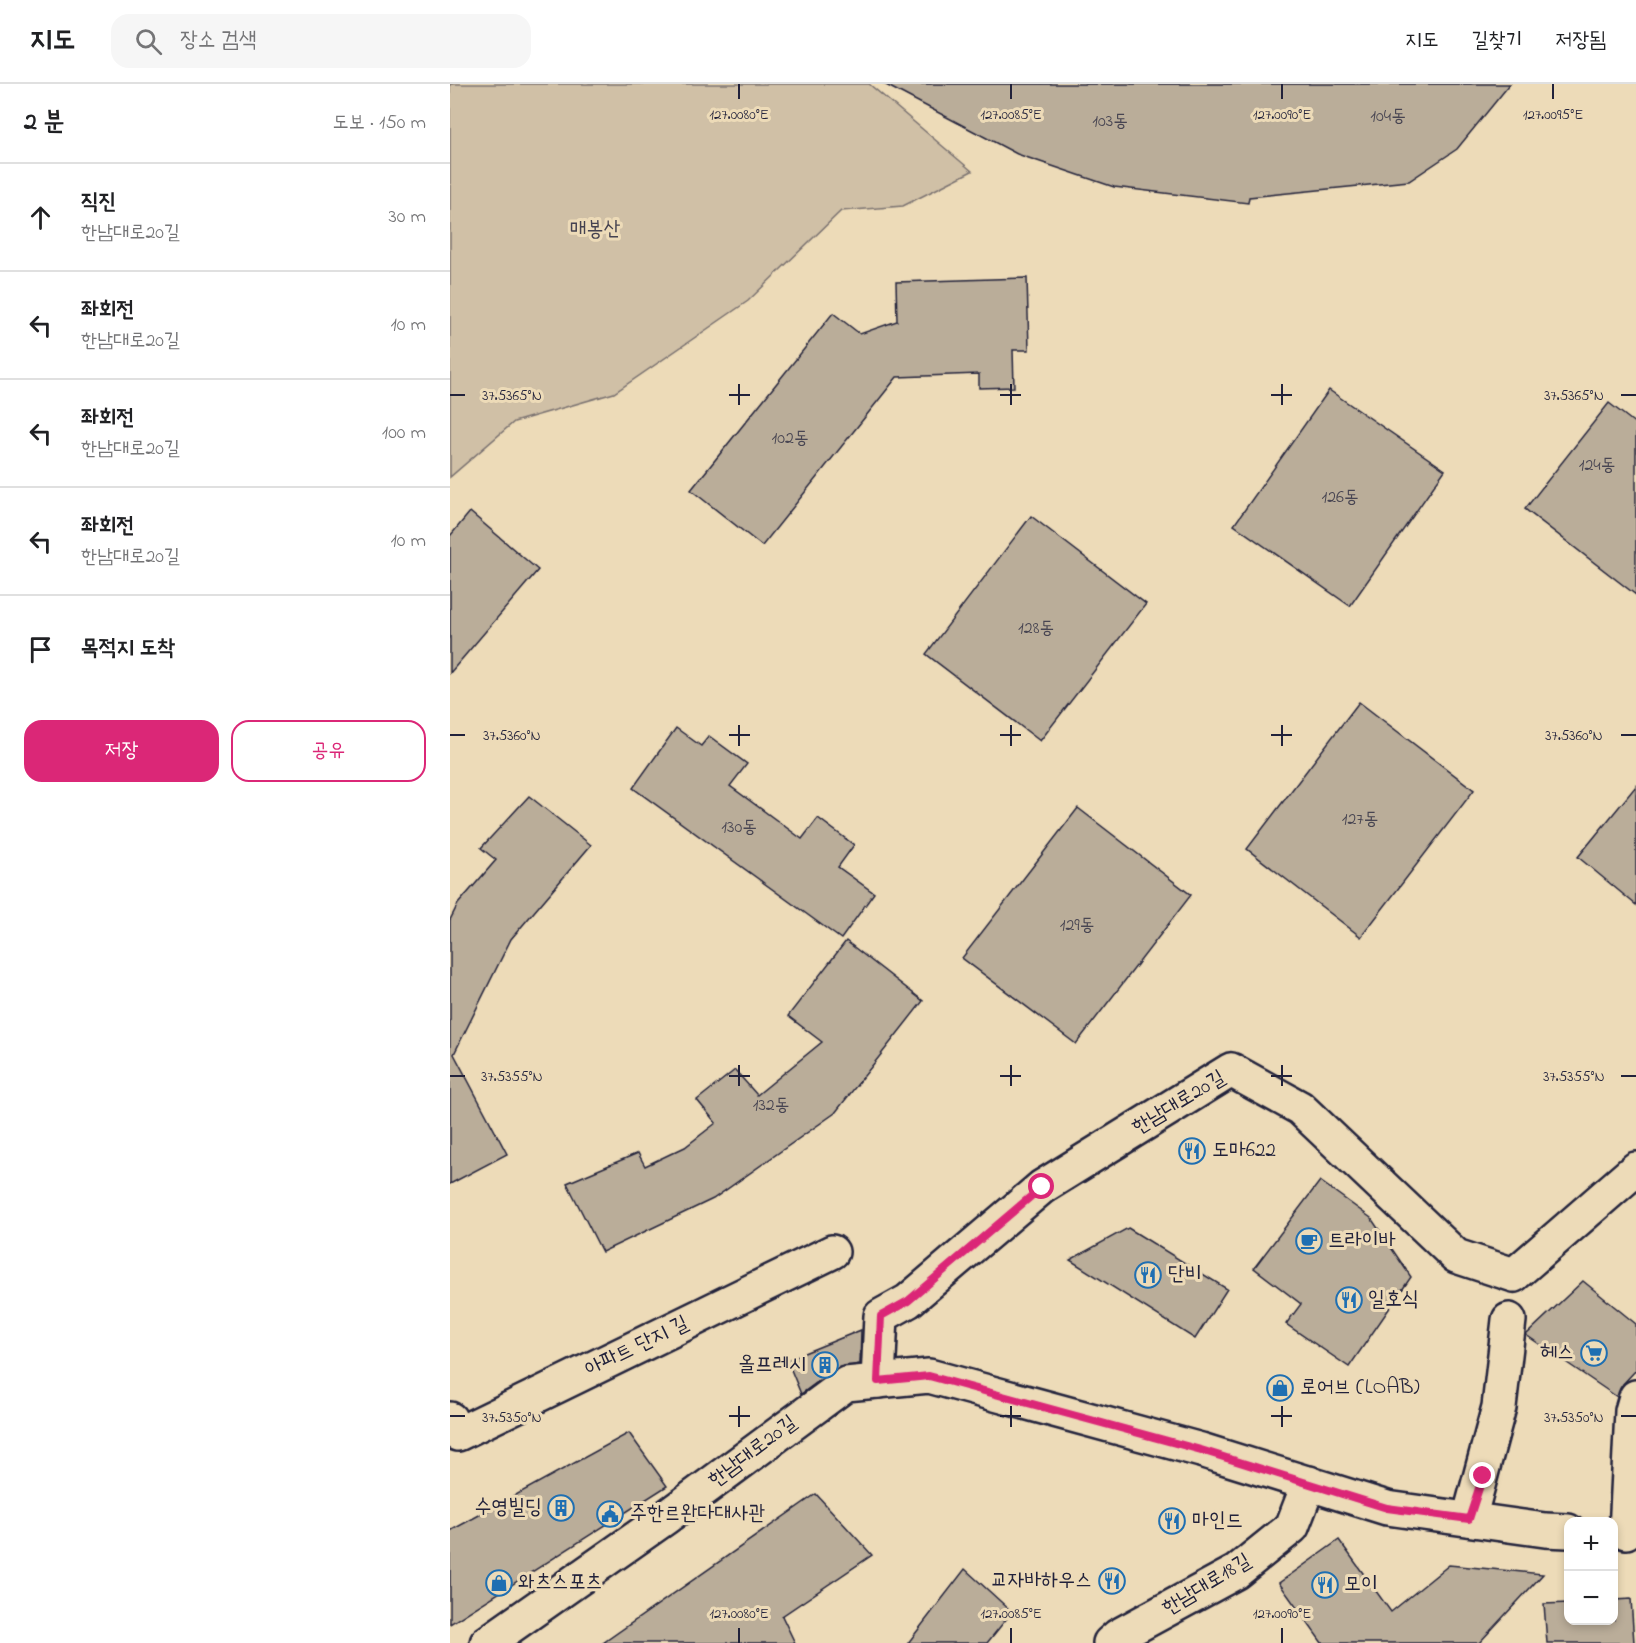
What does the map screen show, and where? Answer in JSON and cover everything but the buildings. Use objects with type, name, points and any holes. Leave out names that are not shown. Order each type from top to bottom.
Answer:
[{"type":"street","name":"한남대로20길","points":[[878,1381],[881,1316],[908,1301],[1042,1187],[1231,1070],[1300,1108],[1456,1256],[1514,1275],[1636,1169]]},
{"type":"street","name":"아파트 단지 길","points":[[450,1419],[458,1434],[832,1252]]},
{"type":"street","points":[[1469,1519],[1499,1407],[1509,1320]]},
{"type":"street","name":"한남대로20길","points":[[487,1643],[665,1518],[846,1384],[929,1376],[1201,1450],[1387,1508],[1564,1531]]},
{"type":"street","points":[[1625,1532],[1632,1411],[1636,1397]]},
{"type":"street","name":"한남대로18길","points":[[1110,1643],[1118,1636],[1244,1566],[1292,1527],[1309,1483]]},
{"type":"green space","name":"매봉산","points":[[450,84],[869,84],[972,171],[903,206],[841,211],[748,301],[614,393],[514,422],[450,477]]},
{"type":"place","name":"도마622","points":[[1192,1151]]},
{"type":"place","name":"트라이바","points":[[1309,1241]]},
{"type":"place","name":"단비","points":[[1148,1275]]},
{"type":"place","name":"일호식","points":[[1349,1300]]},
{"type":"place","name":"헤스","points":[[1594,1353]]},
{"type":"place","name":"올프레시","points":[[825,1365]]},
{"type":"place","name":"로어브 (LOAB)","points":[[1280,1388]]},
{"type":"place","name":"수영빌딩","points":[[561,1508]]},
{"type":"place","name":"주한르완다대사관","points":[[610,1514]]},
{"type":"place","name":"마인드","points":[[1172,1521]]},
{"type":"place","name":"교자바하우스","points":[[1112,1581]]},
{"type":"place","name":"와츠스포츠","points":[[499,1583]]},
{"type":"place","name":"모이","points":[[1325,1585]]},
{"type":"route","points":[[1042,1187],[908,1301],[881,1316],[878,1381],[929,1376],[1201,1450],[1387,1508],[1469,1519],[1483,1476]]}]
